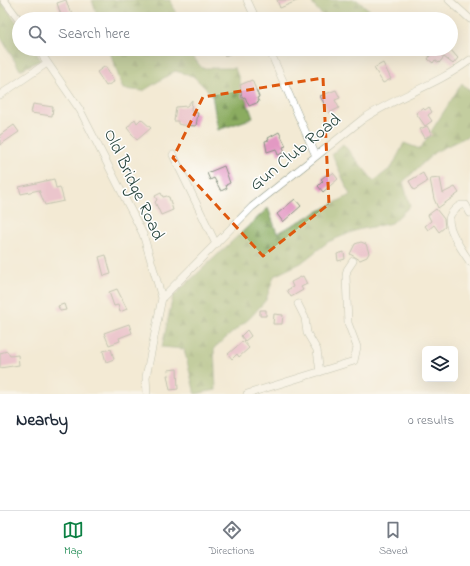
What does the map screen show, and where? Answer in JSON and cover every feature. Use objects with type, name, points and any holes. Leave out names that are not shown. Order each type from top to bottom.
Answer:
[{"type":"street","points":[[4,0],[13,12]]},
{"type":"street","points":[[247,0],[253,12]]},
{"type":"street","points":[[449,0],[470,19]]},
{"type":"street","name":"Old Bridge Road","points":[[42,56],[80,110],[143,234],[162,298],[146,377],[147,394]]},
{"type":"street","points":[[272,56],[316,156]]},
{"type":"street","name":"Gun Club Road","points":[[162,298],[252,207],[316,156],[381,106],[440,80],[470,60]]},
{"type":"street","points":[[0,95],[47,63]]},
{"type":"street","points":[[173,155],[216,244]]},
{"type":"street","points":[[470,212],[466,205],[461,205],[451,214],[449,220],[451,231],[470,262]]},
{"type":"street","points":[[248,394],[354,362],[358,351],[348,323],[346,276],[347,270],[353,261]]},
{"type":"street","points":[[298,304],[305,318],[307,333],[317,350],[320,372]]},
{"type":"highlighted area","points":[[323,78],[329,204],[263,256],[173,158],[203,97]]},
{"type":"green space","points":[[0,0],[12,16],[12,56],[38,56],[41,60],[20,70],[0,36]]},
{"type":"green space","points":[[92,0],[170,0],[175,12],[96,12]]},
{"type":"green space","points":[[312,0],[357,0],[372,12],[320,12],[313,5]]},
{"type":"green space","points":[[111,56],[193,56],[202,68],[235,68],[253,118],[218,130],[212,95],[193,76],[175,71],[143,91],[123,89]]},
{"type":"green space","points":[[462,83],[470,91],[470,135],[435,152],[403,182],[410,206],[392,223],[357,230],[328,242],[301,263],[274,276],[266,300],[250,318],[214,348],[216,390],[195,394],[184,349],[162,347],[173,296],[268,208],[277,233],[350,195],[332,154],[343,144],[374,181],[392,167],[404,143],[420,149]]},
{"type":"building","points":[[66,0],[70,12],[60,12],[57,3]]},
{"type":"building","points":[[277,0],[299,0],[280,8]]},
{"type":"building","points":[[430,56],[456,56],[458,58],[453,64],[444,57],[439,63],[435,60],[433,63],[428,59]]},
{"type":"building","points":[[383,63],[391,79],[383,83],[374,68]]},
{"type":"building","points":[[106,67],[114,82],[106,86],[97,72]]},
{"type":"building","points":[[252,80],[259,97],[257,98],[259,102],[249,106],[245,97],[242,98],[240,85]]},
{"type":"building","points":[[336,90],[340,98],[335,100],[339,108],[329,113],[320,96]]},
{"type":"building","points":[[192,100],[191,110],[192,112],[198,113],[196,126],[178,124],[178,121],[174,121],[176,107],[187,106]]},
{"type":"building","points":[[33,104],[53,107],[52,116],[31,113]]},
{"type":"building","points":[[429,107],[432,112],[428,115],[432,121],[425,126],[416,113],[423,108],[425,110]]},
{"type":"building","points":[[135,119],[137,123],[141,119],[151,128],[137,140],[127,128]]},
{"type":"building","points":[[14,125],[19,132],[0,145],[0,135]]},
{"type":"building","points":[[427,126],[432,135],[425,138],[420,129]]},
{"type":"building","points":[[279,132],[286,146],[283,147],[285,152],[278,155],[276,149],[267,152],[265,141],[269,140],[268,138]]},
{"type":"building","points":[[224,166],[230,183],[226,185],[227,188],[221,191],[214,178],[210,180],[207,173]]},
{"type":"building","points":[[329,173],[330,175],[333,173],[338,179],[323,192],[318,186],[323,181],[321,179]]},
{"type":"building","points":[[423,173],[427,182],[414,190],[409,181]]},
{"type":"building","points":[[440,178],[443,193],[455,187],[459,193],[438,208],[434,199],[430,179]]},
{"type":"building","points":[[54,179],[56,188],[60,187],[64,201],[45,205],[39,190],[21,194],[19,187]]},
{"type":"building","points":[[161,193],[163,197],[169,197],[173,210],[161,215],[155,202],[157,200],[155,196]]},
{"type":"building","points":[[295,199],[301,206],[283,222],[277,214]]},
{"type":"building","points":[[436,209],[444,219],[445,227],[439,232],[434,225],[428,230],[425,226],[431,221],[428,215]]},
{"type":"building","points":[[361,242],[366,244],[369,253],[367,257],[360,260],[350,254],[355,244]]},
{"type":"building","points":[[344,252],[345,259],[338,261],[337,254]]},
{"type":"building","points":[[106,255],[111,274],[104,276],[99,257]]},
{"type":"building","points":[[303,276],[307,284],[301,287],[303,290],[291,297],[287,290],[293,287],[291,282]]},
{"type":"building","points":[[117,289],[127,309],[120,312],[118,305],[114,306],[109,292]]},
{"type":"building","points":[[64,304],[66,310],[60,311],[58,306]]},
{"type":"building","points":[[260,310],[266,310],[266,316],[260,316]]},
{"type":"building","points":[[274,314],[283,315],[282,324],[273,324]]},
{"type":"building","points":[[129,324],[132,333],[119,338],[120,341],[109,345],[104,333]]},
{"type":"building","points":[[247,330],[251,336],[245,341],[241,336]]},
{"type":"building","points":[[243,341],[249,348],[239,357],[237,354],[232,359],[228,354]]},
{"type":"building","points":[[111,349],[114,359],[106,362],[103,351]]},
{"type":"building","points":[[7,351],[10,356],[18,355],[19,365],[0,368],[0,353]]},
{"type":"building","points":[[177,369],[178,389],[170,390],[167,375],[169,375],[168,370]]}]
